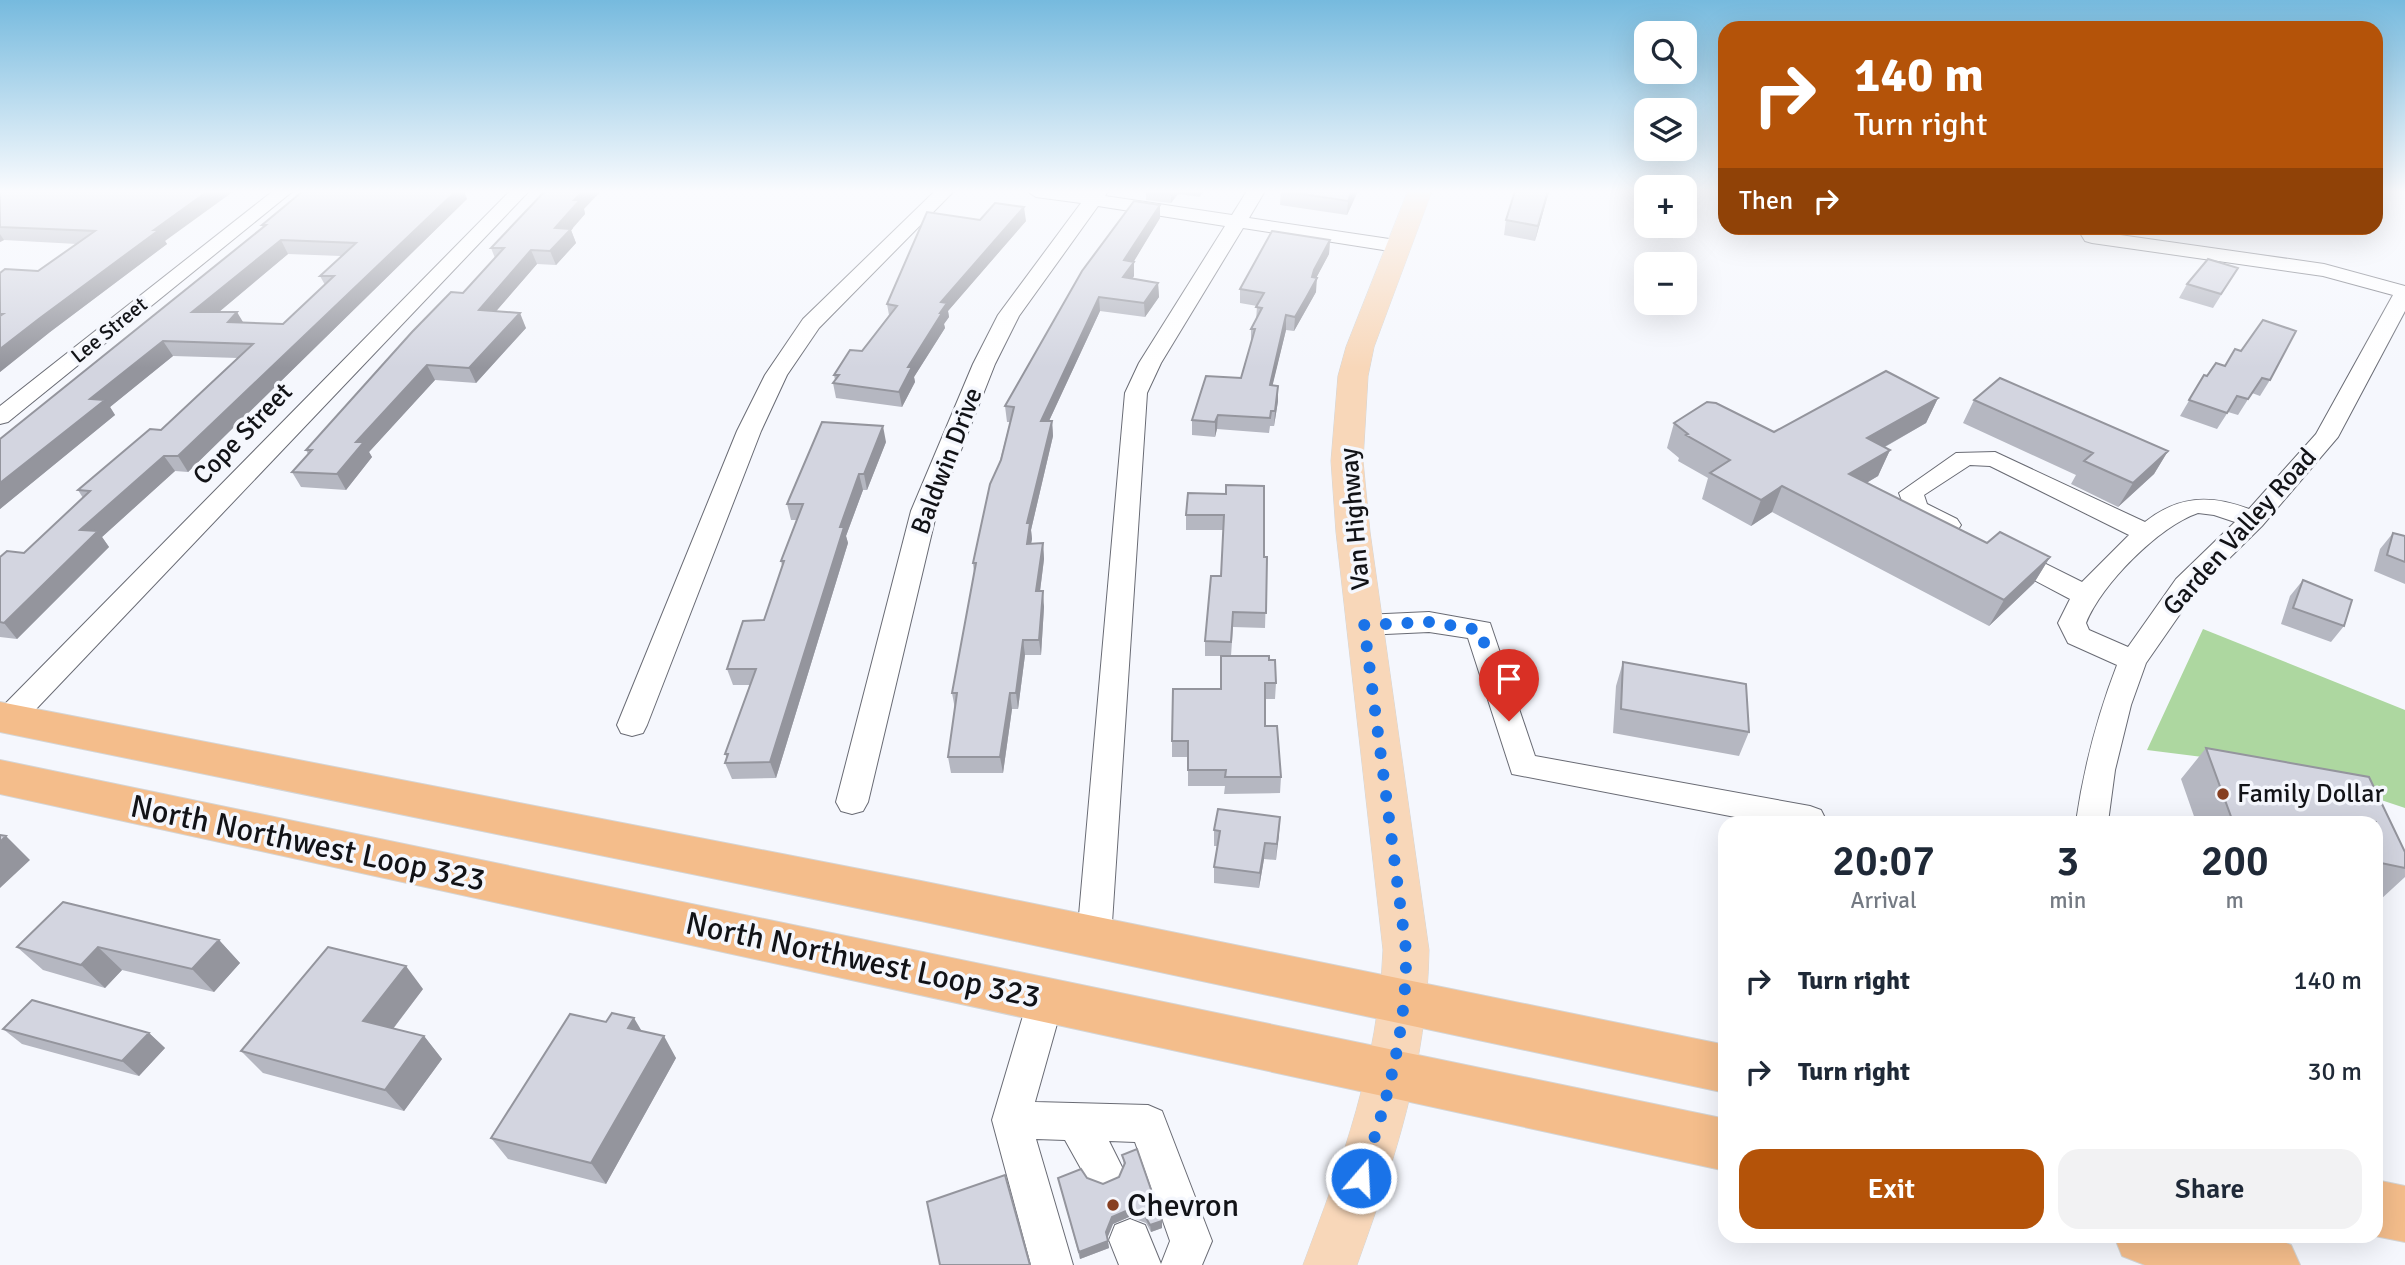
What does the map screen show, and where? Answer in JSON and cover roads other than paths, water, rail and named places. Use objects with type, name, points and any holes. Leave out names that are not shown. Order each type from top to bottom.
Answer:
[{"type":"highway","points":[[4,718],[1094,937],[1718,1067]]},
{"type":"highway","name":"North Northwest Loop 323","points":[[0,778],[1718,1143]]},
{"type":"highway","points":[[2383,1209],[2405,1214]]},
{"type":"highway","points":[[2173,1243],[2271,1265]]},
{"type":"main road","name":"Van Highway","points":[[1330,1265],[1394,1074],[1406,1003],[1406,950],[1349,499],[1351,397],[1360,347],[1395,250]]},
{"type":"street","name":"Lee Street","points":[[0,417],[211,250]]},
{"type":"street","name":"Cope Street","points":[[4,718],[462,250]]},
{"type":"street","points":[[632,725],[749,431],[776,375],[811,324],[886,250]]},
{"type":"street","name":"Baldwin Drive","points":[[852,802],[924,511],[985,364],[1009,315],[1056,250]]},
{"type":"street","points":[[1094,937],[1132,416],[1136,393],[1150,363],[1220,250]]},
{"type":"street","points":[[2201,250],[2324,270],[2405,292]]},
{"type":"street","name":"Garden Valley Road","points":[[2093,816],[2099,770],[2116,705],[2133,661],[2186,585],[2253,520],[2326,437],[2405,292]]},
{"type":"street","points":[[1964,533],[1916,508],[1912,494],[1965,458],[1995,459],[2148,534]]},
{"type":"street","points":[[2133,661],[2078,636],[2071,623],[2084,595],[2148,534],[2192,506],[2219,507],[2253,520]]},
{"type":"street","points":[[1988,545],[2084,595]]},
{"type":"street","points":[[1364,625],[1429,622],[1480,630],[1523,766],[1794,816]]},
{"type":"street","points":[[1046,999],[1012,1120],[1052,1265]]},
{"type":"street","points":[[1012,1120],[1148,1124],[1191,1241],[1181,1265]]},
{"type":"street","points":[[1075,1121],[1102,1169]]},
{"type":"place","name":"Family Dollar","points":[[2223,794]]},
{"type":"place","name":"Chevron","points":[[1113,1205]]}]
